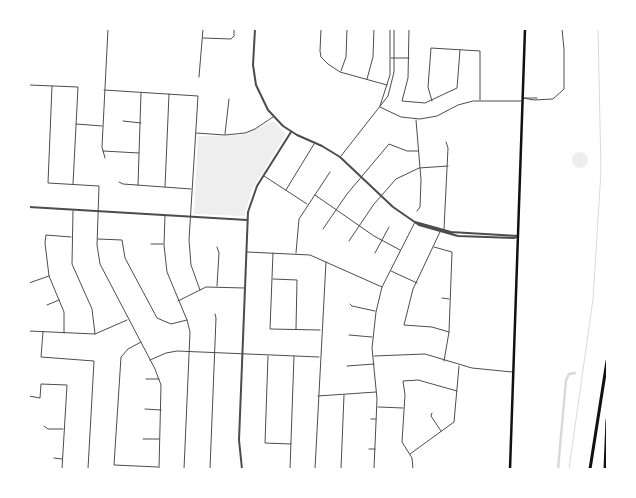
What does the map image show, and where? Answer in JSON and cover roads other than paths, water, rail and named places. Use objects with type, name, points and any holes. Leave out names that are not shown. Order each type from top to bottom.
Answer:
[{"type":"highway","points":[[590,469],[607,361]]},
{"type":"highway","points":[[605,469],[607,420]]},
{"type":"main road","points":[[510,469],[525,29]]},
{"type":"street","points":[[104,158],[102,152],[108,29]]},
{"type":"street","points":[[199,77],[203,29]]},
{"type":"street","points":[[202,38],[232,38],[234,29]]},
{"type":"street","points":[[255,29],[253,65],[255,81],[264,104],[273,117],[291,132],[340,157],[380,196],[415,222],[440,232],[454,234],[514,238],[518,236]]},
{"type":"street","points":[[321,29],[321,57],[340,72],[387,85]]},
{"type":"street","points":[[340,72],[346,57],[347,29]]},
{"type":"street","points":[[367,80],[373,57],[374,29]]},
{"type":"street","points":[[380,107],[387,85],[390,58],[390,29]]},
{"type":"street","points":[[340,157],[384,103],[392,82],[394,29]]},
{"type":"street","points":[[408,29],[408,78],[402,101],[420,104],[432,101],[457,88],[460,50]]},
{"type":"street","points":[[380,107],[397,116],[416,119],[437,116],[458,105],[480,100],[553,99],[562,93],[565,82],[562,29]]},
{"type":"street","points":[[432,101],[428,87],[431,48],[480,51],[480,100]]},
{"type":"street","points":[[390,58],[409,58]]},
{"type":"street","points":[[29,85],[78,87],[73,184]]},
{"type":"street","points":[[52,86],[48,183],[99,186],[97,239],[102,268],[141,342],[160,379],[159,468],[114,465],[119,368],[122,354],[141,342]]},
{"type":"street","points":[[104,90],[198,96],[192,189],[191,265],[200,290]]},
{"type":"street","points":[[138,186],[142,123],[141,92]]},
{"type":"street","points":[[165,187],[169,94]]},
{"type":"street","points":[[225,135],[229,99]]},
{"type":"street","points":[[196,133],[225,135],[250,131],[273,117]]},
{"type":"street","points":[[416,119],[420,198],[417,211]]},
{"type":"street","points":[[123,121],[142,123]]},
{"type":"street","points":[[76,124],[103,126]]},
{"type":"street","points":[[242,469],[238,440],[247,220],[252,196],[291,132]]},
{"type":"street","points":[[444,230],[448,166],[446,142]]},
{"type":"street","points":[[286,190],[315,143]]},
{"type":"street","points":[[323,229],[389,144],[407,151],[418,151]]},
{"type":"street","points":[[102,152],[139,153]]},
{"type":"street","points":[[349,241],[358,225],[380,196],[396,179],[419,168],[448,166]]},
{"type":"street","points":[[296,254],[299,219],[330,172]]},
{"type":"street","points":[[263,176],[308,205]]},
{"type":"street","points":[[119,182],[138,186],[192,189]]},
{"type":"street","points":[[315,195],[358,225],[400,250]]},
{"type":"street","points":[[29,207],[247,220]]},
{"type":"street","points":[[73,210],[72,264],[92,309],[95,334]]},
{"type":"street","points":[[165,215],[164,244],[167,272],[190,332],[184,469],[191,469]]},
{"type":"street","points":[[415,222],[454,234]]},
{"type":"street","points":[[374,469],[378,407],[373,356],[376,312],[382,287],[415,222]]},
{"type":"street","points":[[375,254],[389,226]]},
{"type":"street","points":[[440,232],[408,303],[404,325],[432,327],[449,332]]},
{"type":"street","points":[[64,333],[64,312],[49,276],[45,255],[46,236],[72,237]]},
{"type":"street","points":[[97,239],[122,240],[126,258],[154,314],[164,323],[170,324],[187,320]]},
{"type":"street","points":[[151,244],[164,244]]},
{"type":"street","points":[[217,247],[219,253],[217,287]]},
{"type":"street","points":[[434,247],[452,252],[449,332],[444,361]]},
{"type":"street","points":[[246,252],[310,255],[382,287]]},
{"type":"street","points":[[273,252],[270,329],[321,330]]},
{"type":"street","points":[[315,469],[326,262]]},
{"type":"street","points":[[390,270],[416,283]]},
{"type":"street","points":[[29,283],[49,276]]},
{"type":"street","points":[[272,279],[297,280],[296,330]]},
{"type":"street","points":[[177,301],[206,287],[244,288]]},
{"type":"street","points":[[442,298],[450,299]]},
{"type":"street","points":[[47,305],[59,300]]},
{"type":"street","points":[[350,304],[376,312]]},
{"type":"street","points":[[210,469],[215,352],[214,314]]},
{"type":"street","points":[[29,331],[95,334],[129,320]]},
{"type":"street","points":[[162,327],[164,323]]},
{"type":"street","points":[[43,332],[41,357],[94,361],[88,469]]},
{"type":"street","points":[[349,335],[373,337]]},
{"type":"street","points":[[150,360],[169,352],[215,352],[320,357]]},
{"type":"street","points":[[373,356],[416,354],[485,370],[513,372]]},
{"type":"street","points":[[268,355],[265,443],[291,444]]},
{"type":"street","points":[[290,469],[294,356]]},
{"type":"street","points":[[347,366],[374,364]]},
{"type":"street","points":[[410,454],[452,424],[455,417],[459,365]]},
{"type":"street","points":[[146,379],[160,379]]},
{"type":"street","points":[[413,469],[410,454],[402,442],[403,381],[418,380],[457,391]]},
{"type":"street","points":[[29,396],[40,398],[41,384],[67,385],[62,469]]},
{"type":"street","points":[[318,396],[377,392]]},
{"type":"street","points":[[341,469],[344,395]]},
{"type":"street","points":[[378,407],[404,408]]},
{"type":"street","points":[[144,409],[161,410]]},
{"type":"street","points":[[432,413],[431,416],[441,432]]},
{"type":"street","points":[[371,419],[377,419]]},
{"type":"street","points":[[44,426],[64,429]]},
{"type":"street","points":[[143,439],[160,440]]},
{"type":"street","points":[[369,449],[375,449]]},
{"type":"street","points":[[403,452],[407,450]]},
{"type":"street","points":[[54,458],[63,459]]},
{"type":"waterway","points":[[569,469],[593,299],[601,171],[598,29]]},
{"type":"waterway","points":[[558,469],[566,380],[569,374],[575,373]]}]
